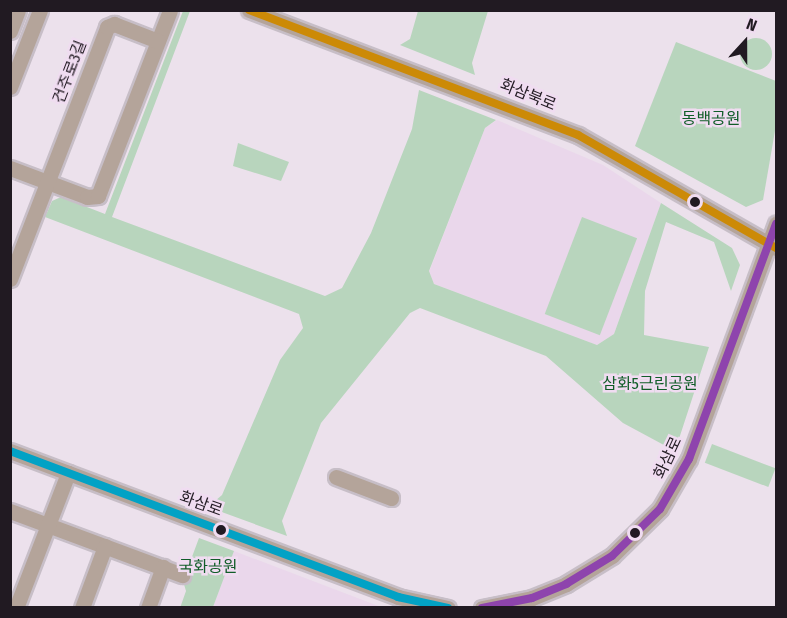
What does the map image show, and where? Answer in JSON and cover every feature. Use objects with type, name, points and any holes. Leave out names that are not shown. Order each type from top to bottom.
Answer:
[{"type":"street","points":[[10,31],[18,10]]},
{"type":"street","points":[[25,49],[31,10]]},
{"type":"street","points":[[10,87],[40,10]]},
{"type":"street","points":[[10,168],[92,198],[100,193],[170,10]]},
{"type":"street","name":"화삼북로","points":[[249,10],[578,135],[773,246]]},
{"type":"street","name":"건주로3길","points":[[10,279],[107,27],[114,24],[158,41]]},
{"type":"street","name":"화삼로","points":[[482,608],[532,598],[566,585],[612,556],[660,510],[689,459],[773,246],[777,224]]},
{"type":"street","name":"화삼로","points":[[10,451],[398,597],[448,608]]},
{"type":"street","points":[[16,608],[68,473]]},
{"type":"street","points":[[336,477],[391,498]]},
{"type":"street","points":[[10,511],[182,575]]},
{"type":"street","points":[[82,608],[105,546]]},
{"type":"street","points":[[148,608],[163,567]]},
{"type":"shaded area","points":[[497,120],[603,165],[661,203],[614,334],[597,345],[434,284],[429,272],[485,128]]},
{"type":"shaded area","points":[[234,551],[381,607],[213,607]]},
{"type":"green space","name":"삼화5근린공원","points":[[183,11],[190,11],[112,217],[325,296],[342,288],[371,233],[412,129],[419,90],[496,120],[485,128],[429,271],[434,284],[597,345],[614,334],[661,203],[732,248],[740,265],[731,291],[714,242],[666,222],[645,291],[644,335],[709,347],[675,451],[623,423],[546,356],[420,308],[410,313],[321,423],[282,521],[287,536],[208,507],[222,495],[280,360],[303,328],[299,314],[45,217],[52,201],[61,197],[105,214]]},
{"type":"green space","points":[[418,11],[488,11],[472,63],[475,75],[400,45],[410,39]]},
{"type":"green space","points":[[756,38],[767,43],[772,54],[767,65],[756,70],[745,65],[740,54],[745,43]]},
{"type":"green space","name":"동백공원","points":[[676,42],[776,81],[776,125],[763,200],[746,207],[635,146]]},
{"type":"green space","points":[[238,143],[289,162],[281,181],[233,166]]},
{"type":"green space","points":[[582,217],[637,238],[600,335],[545,314]]},
{"type":"green space","points":[[712,444],[775,468],[768,487],[705,463]]},
{"type":"green space","name":"국화공원","points":[[199,538],[234,551],[213,607],[180,608],[186,591],[183,581]]},
{"type":"transit line","points":[[249,10],[578,135],[776,248]]},
{"type":"transit line","points":[[482,608],[532,598],[566,584],[612,556],[660,509],[689,459],[776,224]]},
{"type":"transit line","points":[[10,451],[398,597],[448,608]]}]
